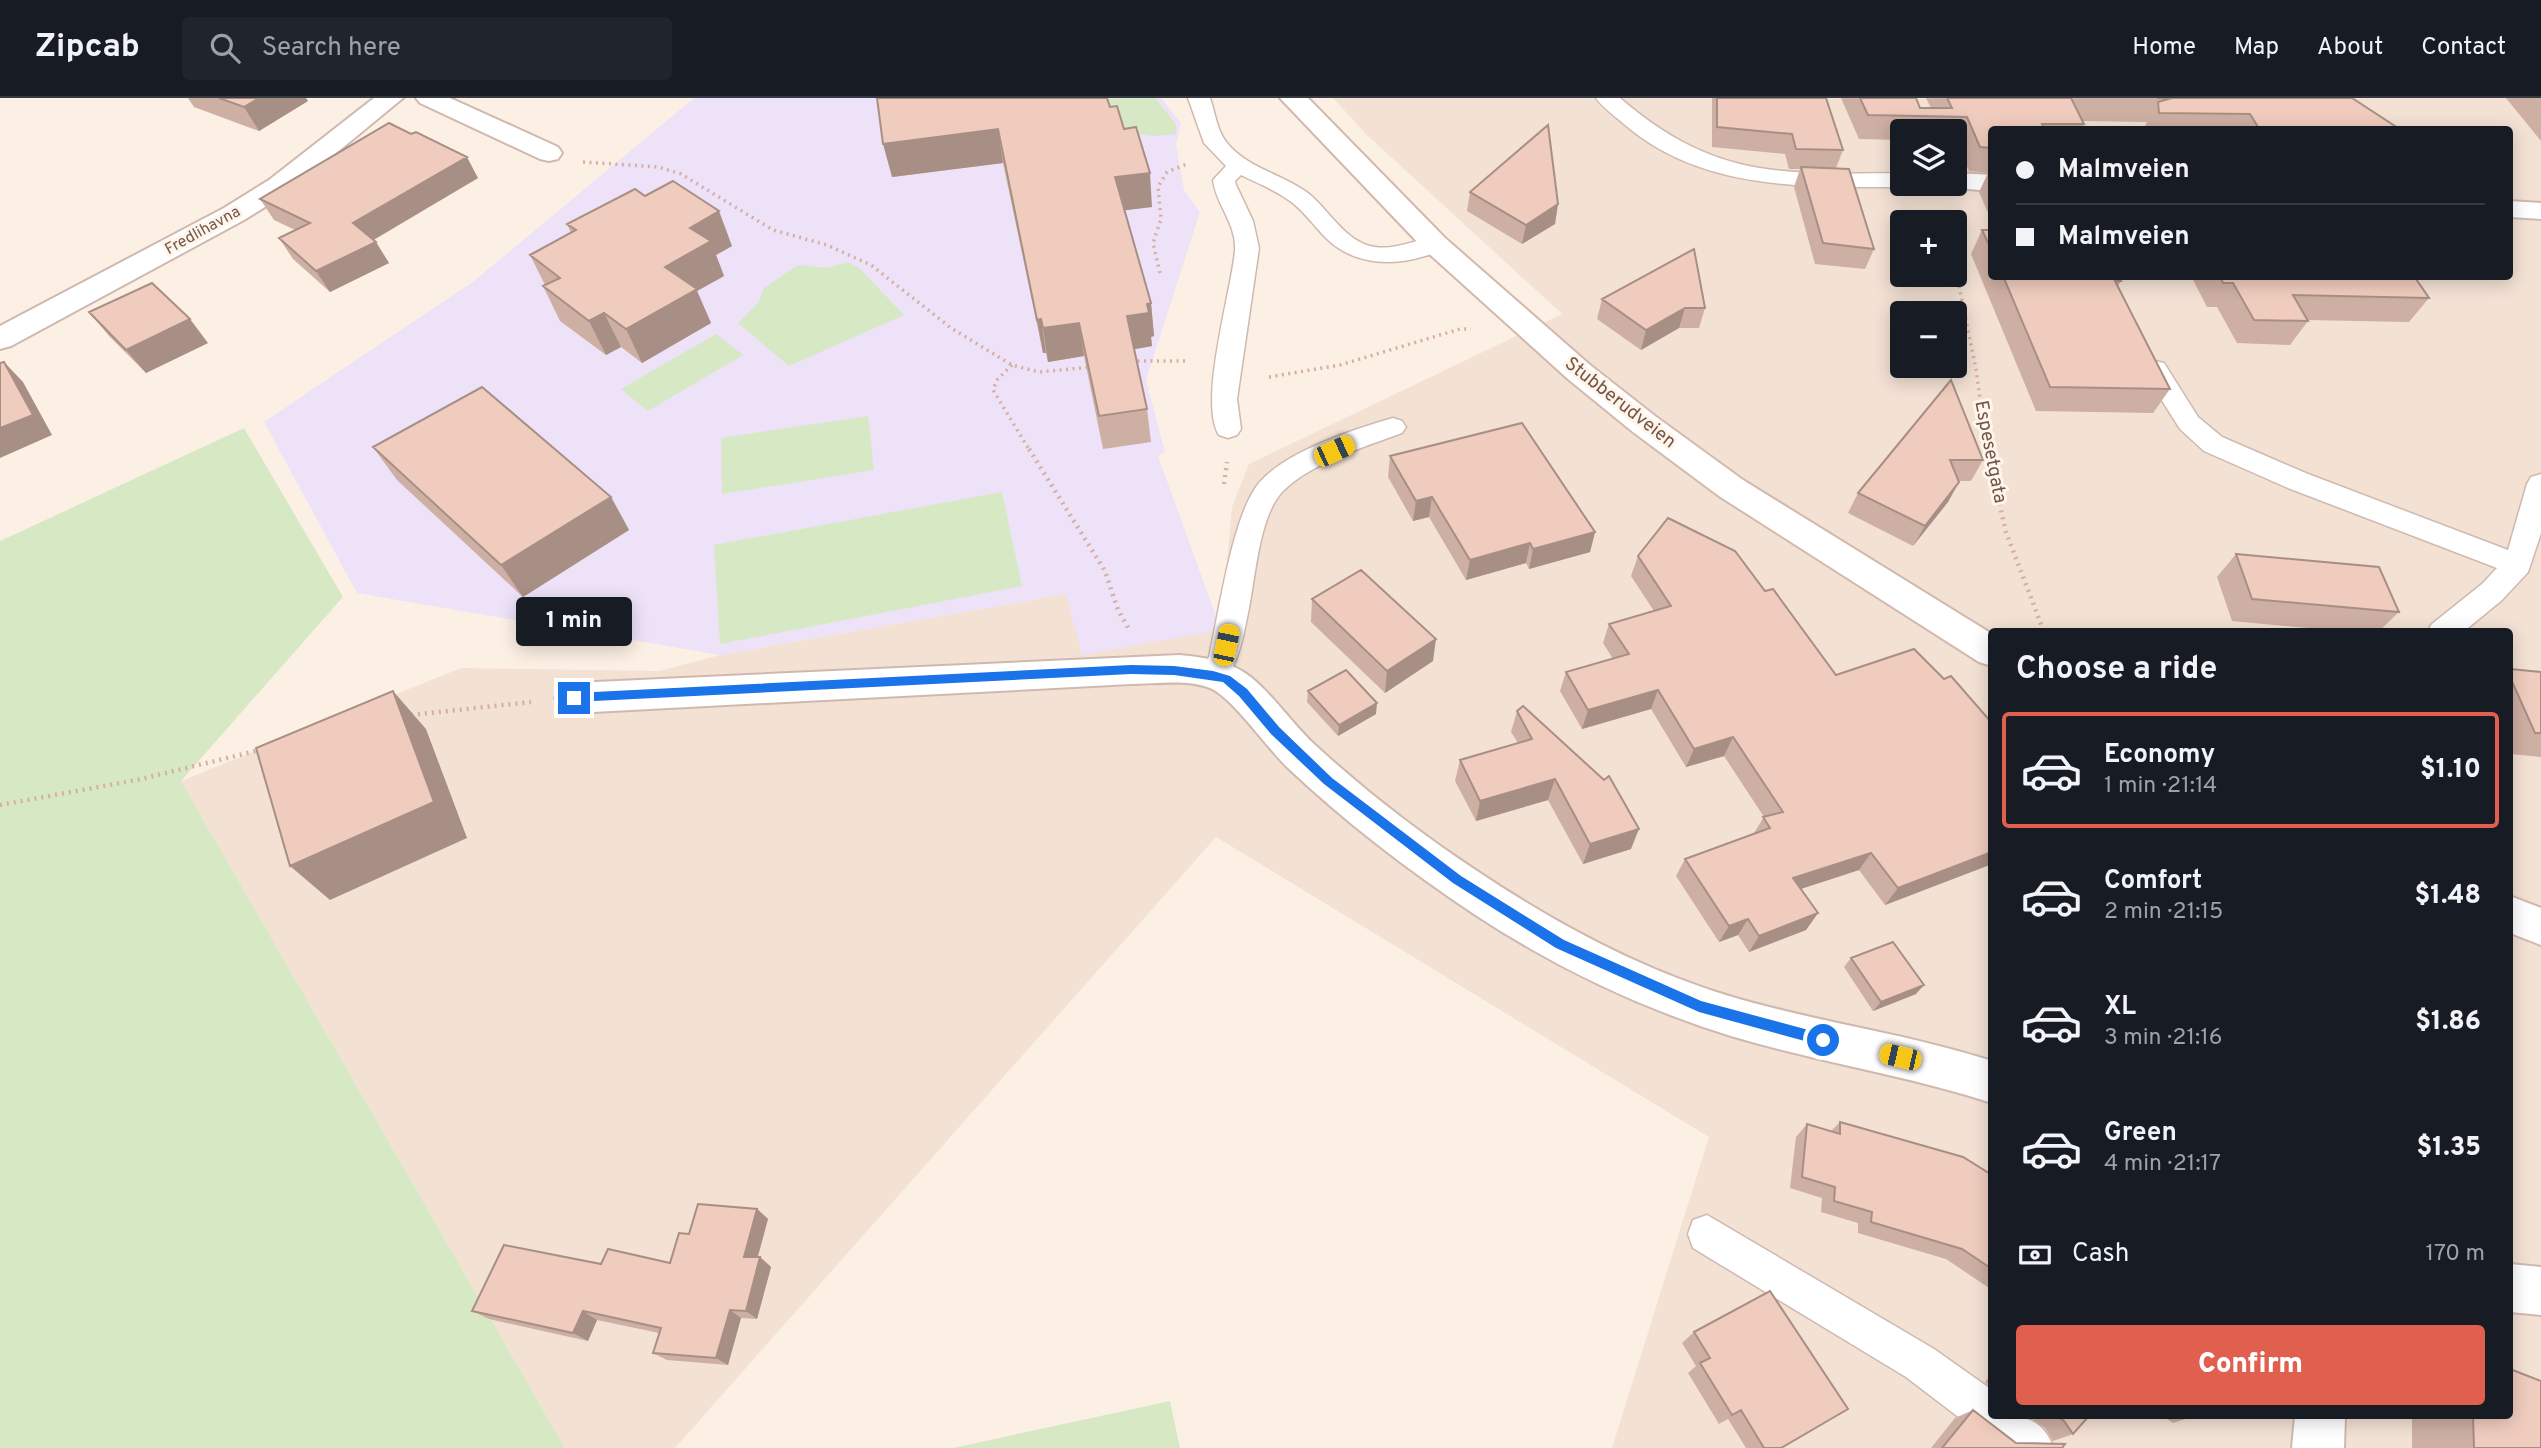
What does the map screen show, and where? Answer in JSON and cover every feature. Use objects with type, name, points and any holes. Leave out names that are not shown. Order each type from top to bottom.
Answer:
[{"type":"street","name":"Fredlihavna","points":[[0,340],[246,207],[279,186],[390,98]]},
{"type":"street","points":[[429,98],[549,153]]},
{"type":"street","name":"Stubberudveien","points":[[1293,98],[1435,244],[1579,372],[1731,488],[1988,649]]},
{"type":"street","points":[[1967,182],[1988,183]]},
{"type":"street","points":[[2513,209],[2541,211]]},
{"type":"street","points":[[574,698],[1159,670],[1213,675],[1226,679],[1243,692],[1275,731],[1328,781],[1384,825],[1457,880],[1560,944],[1699,1006],[1797,1034],[1952,1068],[1988,1081]]},
{"type":"street","points":[[2513,915],[2541,927]]},
{"type":"street","points":[[2513,1288],[2541,1292]]},
{"type":"street","points":[[2318,1448],[2320,1419]]},
{"type":"lane","points":[[1199,98],[1214,142],[1230,158],[1295,193],[1343,242],[1362,252],[1376,255],[1416,253],[1435,244]]},
{"type":"lane","points":[[1607,98],[1624,115],[1685,156],[1736,173],[1784,180],[1890,180]]},
{"type":"lane","points":[[1228,429],[1224,399],[1247,248],[1237,210],[1225,193],[1224,180],[1230,158]]},
{"type":"lane","points":[[2155,369],[2189,424],[2213,444],[2298,481],[2518,565]]},
{"type":"lane","points":[[1213,675],[1223,660],[1252,526],[1270,489],[1286,474],[1358,440],[1393,427]]},
{"type":"lane","points":[[2447,628],[2492,592],[2518,565],[2541,484]]},
{"type":"lane","points":[[1707,1234],[1920,1363],[1988,1412]]},
{"type":"lane","points":[[1997,1419],[2033,1448]]},
{"type":"path","points":[[549,153],[571,160],[659,167],[681,174],[773,230],[827,245],[871,265],[951,328],[1012,365],[1039,372],[1100,366]]},
{"type":"path","points":[[1160,272],[1153,243],[1161,219],[1158,187],[1167,172],[1230,158]]},
{"type":"path","name":"Espesetgata","points":[[1959,287],[1976,369],[1985,441],[2006,532],[2042,628]]},
{"type":"path","points":[[1124,362],[1165,359],[1228,363],[1270,377],[1294,374],[1389,351],[1460,329],[1473,329]]},
{"type":"path","points":[[1012,365],[997,380],[993,390],[1018,435],[1046,473],[1088,541],[1104,571],[1121,619],[1159,670]]},
{"type":"path","points":[[403,716],[437,710],[574,698]]},
{"type":"path","points":[[0,805],[137,780],[271,748]]},
{"type":"shaded area","points":[[694,98],[1161,98],[1181,123],[1176,144],[1184,190],[1200,212],[1146,380],[1165,452],[1158,456],[1221,630],[1082,655],[1066,594],[720,655],[357,593],[264,422],[474,281]]},
{"type":"shaded area","points":[[1333,98],[2541,98],[2541,1448],[1612,1448],[1709,1137],[1216,837],[675,1448],[565,1448],[181,781],[461,668],[660,671],[720,655],[1066,594],[1221,630],[1232,507],[1249,464],[1562,314],[1367,135]]},
{"type":"green space","points":[[1097,98],[1155,98],[1176,124],[1176,134],[1153,136],[1122,131]]},
{"type":"green space","points":[[848,262],[860,269],[904,315],[789,366],[738,323],[759,302],[764,288],[798,265],[827,268]]},
{"type":"green space","points":[[716,334],[743,355],[648,411],[621,389]]},
{"type":"green space","points":[[868,416],[874,470],[722,494],[721,438]]},
{"type":"green space","points":[[244,428],[343,597],[181,781],[565,1448],[0,1448],[0,541]]},
{"type":"green space","points":[[1002,492],[1022,586],[720,644],[714,545]]},
{"type":"green space","points":[[1170,1401],[1180,1448],[953,1448]]},
{"type":"building","points":[[219,98],[259,98],[244,107]]},
{"type":"building","points":[[877,98],[1107,98],[1110,107],[1117,106],[1124,129],[1136,127],[1150,173],[1115,177],[1151,303],[1147,304],[1149,313],[1127,316],[1147,409],[1099,416],[1079,323],[1043,328],[1041,319],[1037,320],[998,129],[883,144]]},
{"type":"building","points":[[1717,98],[1826,98],[1843,150],[1796,149],[1792,134],[1717,127]]},
{"type":"building","points":[[1860,98],[1916,98],[1920,108],[1952,108],[1947,98],[2071,98],[2084,124],[1988,126],[1988,148],[1980,147],[1967,117],[1868,115]]},
{"type":"building","points":[[2172,98],[2352,98],[2395,126],[2258,126],[2250,114],[2159,113],[2158,102]]},
{"type":"building","points":[[389,123],[411,134],[416,132],[467,157],[353,223],[376,242],[316,271],[279,238],[310,223],[260,199]]},
{"type":"building","points":[[1548,125],[1558,204],[1526,225],[1470,192]]},
{"type":"building","points":[[1801,167],[1849,169],[1874,249],[1823,243]]},
{"type":"building","points":[[673,181],[719,211],[690,228],[711,241],[665,267],[697,289],[626,329],[604,313],[589,321],[543,286],[560,278],[530,255],[576,230],[567,224],[635,189],[645,196]]},
{"type":"building","points":[[1982,230],[1988,230],[1988,243]]},
{"type":"building","points":[[1694,249],[1705,308],[1685,308],[1646,330],[1602,299]]},
{"type":"building","points":[[2005,280],[2120,280],[2115,281],[2170,389],[2050,387]]},
{"type":"building","points":[[2222,280],[2417,280],[2429,298],[2293,295],[2308,321],[2254,320],[2233,283],[2223,283]]},
{"type":"building","points":[[152,283],[190,319],[126,350],[89,312]]},
{"type":"building","points":[[4,362],[33,415],[0,428],[0,363]]},
{"type":"building","points":[[1951,380],[1983,460],[1950,460],[1959,482],[1925,526],[1858,493]]},
{"type":"building","points":[[482,387],[611,497],[501,565],[373,447]]},
{"type":"building","points":[[1522,423],[1595,532],[1533,549],[1530,543],[1470,560],[1432,497],[1416,501],[1390,456]]},
{"type":"building","points":[[1668,518],[1735,551],[1765,591],[1773,589],[1836,675],[1914,649],[1944,679],[1951,676],[1988,718],[1988,854],[1898,888],[1871,853],[1793,878],[1818,913],[1759,936],[1748,919],[1729,926],[1685,859],[1770,828],[1763,817],[1783,812],[1733,737],[1694,749],[1658,690],[1588,710],[1566,672],[1629,654],[1609,624],[1671,606],[1638,556]]},
{"type":"building","points":[[2236,554],[2379,567],[2399,612],[2252,599]]},
{"type":"building","points":[[1361,570],[1436,639],[1387,671],[1312,599]]},
{"type":"building","points":[[2513,669],[2541,672],[2541,733],[2535,733],[2513,684]]},
{"type":"building","points":[[1346,670],[1377,703],[1339,725],[1308,691]]},
{"type":"building","points":[[393,691],[434,802],[290,866],[256,748]]},
{"type":"building","points":[[1523,706],[1604,780],[1609,776],[1639,829],[1590,844],[1555,779],[1480,801],[1460,760],[1532,739],[1517,711]]},
{"type":"building","points":[[1893,942],[1924,985],[1881,1002],[1851,958]]},
{"type":"building","points":[[1840,1122],[1963,1157],[1988,1173],[1988,1266],[1962,1249],[1871,1222],[1872,1212],[1834,1201],[1835,1187],[1802,1177],[1807,1124],[1840,1134]]},
{"type":"building","points":[[698,1204],[757,1209],[744,1257],[760,1257],[746,1311],[730,1310],[716,1358],[653,1353],[661,1328],[583,1311],[573,1333],[472,1311],[504,1245],[601,1264],[608,1249],[670,1263],[679,1233],[689,1234]]},
{"type":"building","points":[[1770,1291],[1848,1409],[1781,1448],[1764,1448],[1741,1410],[1732,1415],[1700,1363],[1710,1358],[1694,1332]]},
{"type":"building","points":[[2513,1370],[2541,1381],[2541,1448],[2474,1448],[2473,1419],[2513,1419]]},
{"type":"building","points":[[1973,1410],[2016,1443],[2065,1444],[2062,1448],[1942,1448]]},
{"type":"building","points":[[2061,1419],[2086,1419],[2073,1434]]},
{"type":"route","points":[[574,698],[1131,670],[1174,670],[1213,675],[1226,679],[1243,692],[1275,731],[1328,781],[1384,825],[1457,880],[1560,944],[1699,1006],[1823,1040]]}]
